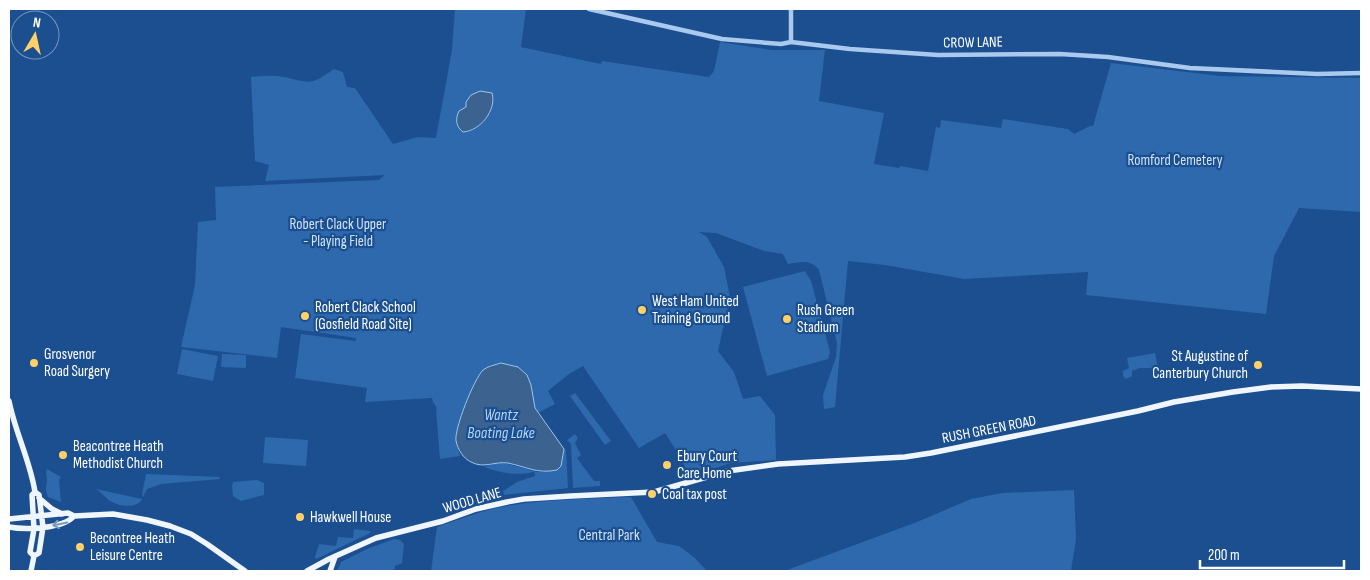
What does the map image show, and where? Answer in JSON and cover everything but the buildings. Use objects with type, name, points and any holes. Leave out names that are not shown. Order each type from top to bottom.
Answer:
[{"type":"main road","name":"RUSH GREEN ROAD","points":[[621,494],[654,492],[728,471],[778,464],[905,457],[931,453],[1174,402],[1233,392],[1294,386],[1361,389]]},
{"type":"main road","points":[[9,401],[13,420],[29,462],[35,492],[39,494],[42,516],[43,527],[39,553],[34,556],[31,571]]},
{"type":"main road","points":[[34,556],[30,552],[34,528],[32,495],[35,492]]},
{"type":"main road","name":"WOOD LANE","points":[[307,571],[376,538],[443,521],[492,505],[524,499],[621,494]]},
{"type":"main road","points":[[39,498],[62,514]]},
{"type":"main road","points":[[9,519],[34,518],[68,513],[74,516],[114,514],[170,526],[191,534],[245,571]]},
{"type":"main road","points":[[9,527],[43,527],[69,522],[74,516]]},
{"type":"main road","points":[[330,571],[336,557]]},
{"type":"street","name":"CROW LANE","points":[[589,9],[722,39],[781,44],[791,42],[850,49],[949,56],[1060,54],[1108,57],[1200,68],[1317,74],[1361,73]]},
{"type":"street","points":[[791,9],[791,42]]},
{"type":"green space","points":[[455,9],[526,9],[521,47],[601,64],[602,61],[709,77],[714,71],[720,42],[772,50],[825,50],[819,101],[884,113],[874,164],[928,171],[936,127],[940,128],[941,120],[1001,128],[1003,119],[1068,129],[1074,134],[1093,126],[1111,63],[1220,76],[1361,78],[1361,212],[1299,208],[1274,256],[1266,314],[1086,295],[1088,272],[964,279],[885,265],[848,261],[835,407],[824,409],[823,395],[836,357],[837,343],[819,270],[809,263],[788,264],[783,254],[764,251],[716,233],[699,232],[707,237],[724,267],[730,297],[718,351],[734,372],[743,399],[760,396],[775,415],[776,460],[731,463],[687,477],[683,461],[665,433],[639,448],[583,366],[569,374],[548,391],[555,404],[538,413],[533,397],[469,397],[458,425],[457,438],[460,456],[440,459],[437,408],[432,398],[365,402],[367,388],[295,378],[301,334],[356,341],[356,338],[281,327],[277,358],[181,347],[195,285],[198,222],[216,220],[215,187],[379,180],[385,175],[265,181],[269,165],[255,161],[251,77],[275,76],[309,82],[319,79],[334,69],[343,72],[347,87],[355,88],[393,144],[418,137],[436,138],[452,50]]},
{"type":"green space","name":"Rush Green Stadium","points":[[805,271],[811,281],[830,352],[828,359],[767,376],[743,287]]},
{"type":"green space","points":[[182,349],[218,356],[213,381],[177,374]]},
{"type":"green space","points":[[1155,353],[1158,368],[1140,368],[1132,371],[1132,376],[1126,379],[1123,376],[1123,371],[1129,368],[1127,358]]},
{"type":"green space","points":[[222,354],[246,355],[246,368],[221,367]]},
{"type":"green space","points":[[575,393],[611,441],[605,445],[570,396]]},
{"type":"green space","points":[[575,434],[578,438],[575,443],[581,455],[577,458],[594,481],[600,481],[600,486],[573,488],[571,444],[567,440]]},
{"type":"green space","points":[[265,437],[308,440],[306,466],[263,463]]},
{"type":"green space","points":[[564,449],[566,450],[568,488],[504,495],[503,491],[517,482],[535,476],[534,472],[509,473],[484,467],[501,462],[537,472],[557,470],[561,466]]},
{"type":"green space","points":[[47,469],[61,477],[59,480],[61,502],[48,497],[46,489]]},
{"type":"green space","points":[[146,474],[219,477],[220,479],[161,484],[147,489],[143,497]]},
{"type":"green space","points":[[257,480],[264,483],[264,495],[241,501],[233,496],[233,482]]},
{"type":"green space","points":[[96,489],[142,499],[137,504],[128,506],[115,504]]},
{"type":"green space","points":[[1074,490],[1076,539],[1071,571],[784,571],[917,522],[971,499],[1002,493]]},
{"type":"green space","name":"Central Park","points":[[631,497],[657,542],[679,546],[695,558],[707,571],[431,571],[437,527],[481,512],[513,505],[563,500]]},
{"type":"green space","points":[[354,529],[370,531],[370,533],[316,559],[319,544],[336,546],[338,537],[353,538]]},
{"type":"green space","points":[[394,539],[400,540],[404,544],[402,563],[395,566],[394,571],[337,571],[341,562],[367,549]]},
{"type":"water","points":[[480,91],[492,93],[493,100],[490,113],[481,124],[469,131],[463,132],[457,120],[459,111],[466,107],[466,102],[471,95]]},
{"type":"water","name":"Wantz Boating Lake","points":[[501,363],[518,367],[527,375],[531,385],[535,408],[564,449],[561,466],[557,470],[538,471],[508,463],[480,465],[471,462],[460,451],[456,435],[465,404],[483,370]]},
{"type":"place","name":"West Ham United Training Ground","points":[[642,310]]},
{"type":"place","name":"Robert Clack School (Gosfield Road Site)","points":[[305,316]]},
{"type":"place","name":"Rush Green Stadium","points":[[787,319]]},
{"type":"place","name":"Grosvenor Road Surgery","points":[[34,363]]},
{"type":"place","name":"St Augustine of Canterbury Church","points":[[1258,365]]},
{"type":"place","name":"Beacontree Heath Methodist Church","points":[[63,455]]},
{"type":"place","name":"Ebury Court Care Home","points":[[667,465]]},
{"type":"place","name":"Coal tax post","points":[[652,494]]},
{"type":"place","name":"Hawkwell House","points":[[300,517]]},
{"type":"place","name":"Becontree Heath Leisure Centre","points":[[80,547]]},
{"type":"park label","name":"Romford Cemetery","points":[[1175,160]]},
{"type":"park label","name":"Robert Clack Upper - Playing Field","points":[[338,232]]}]
